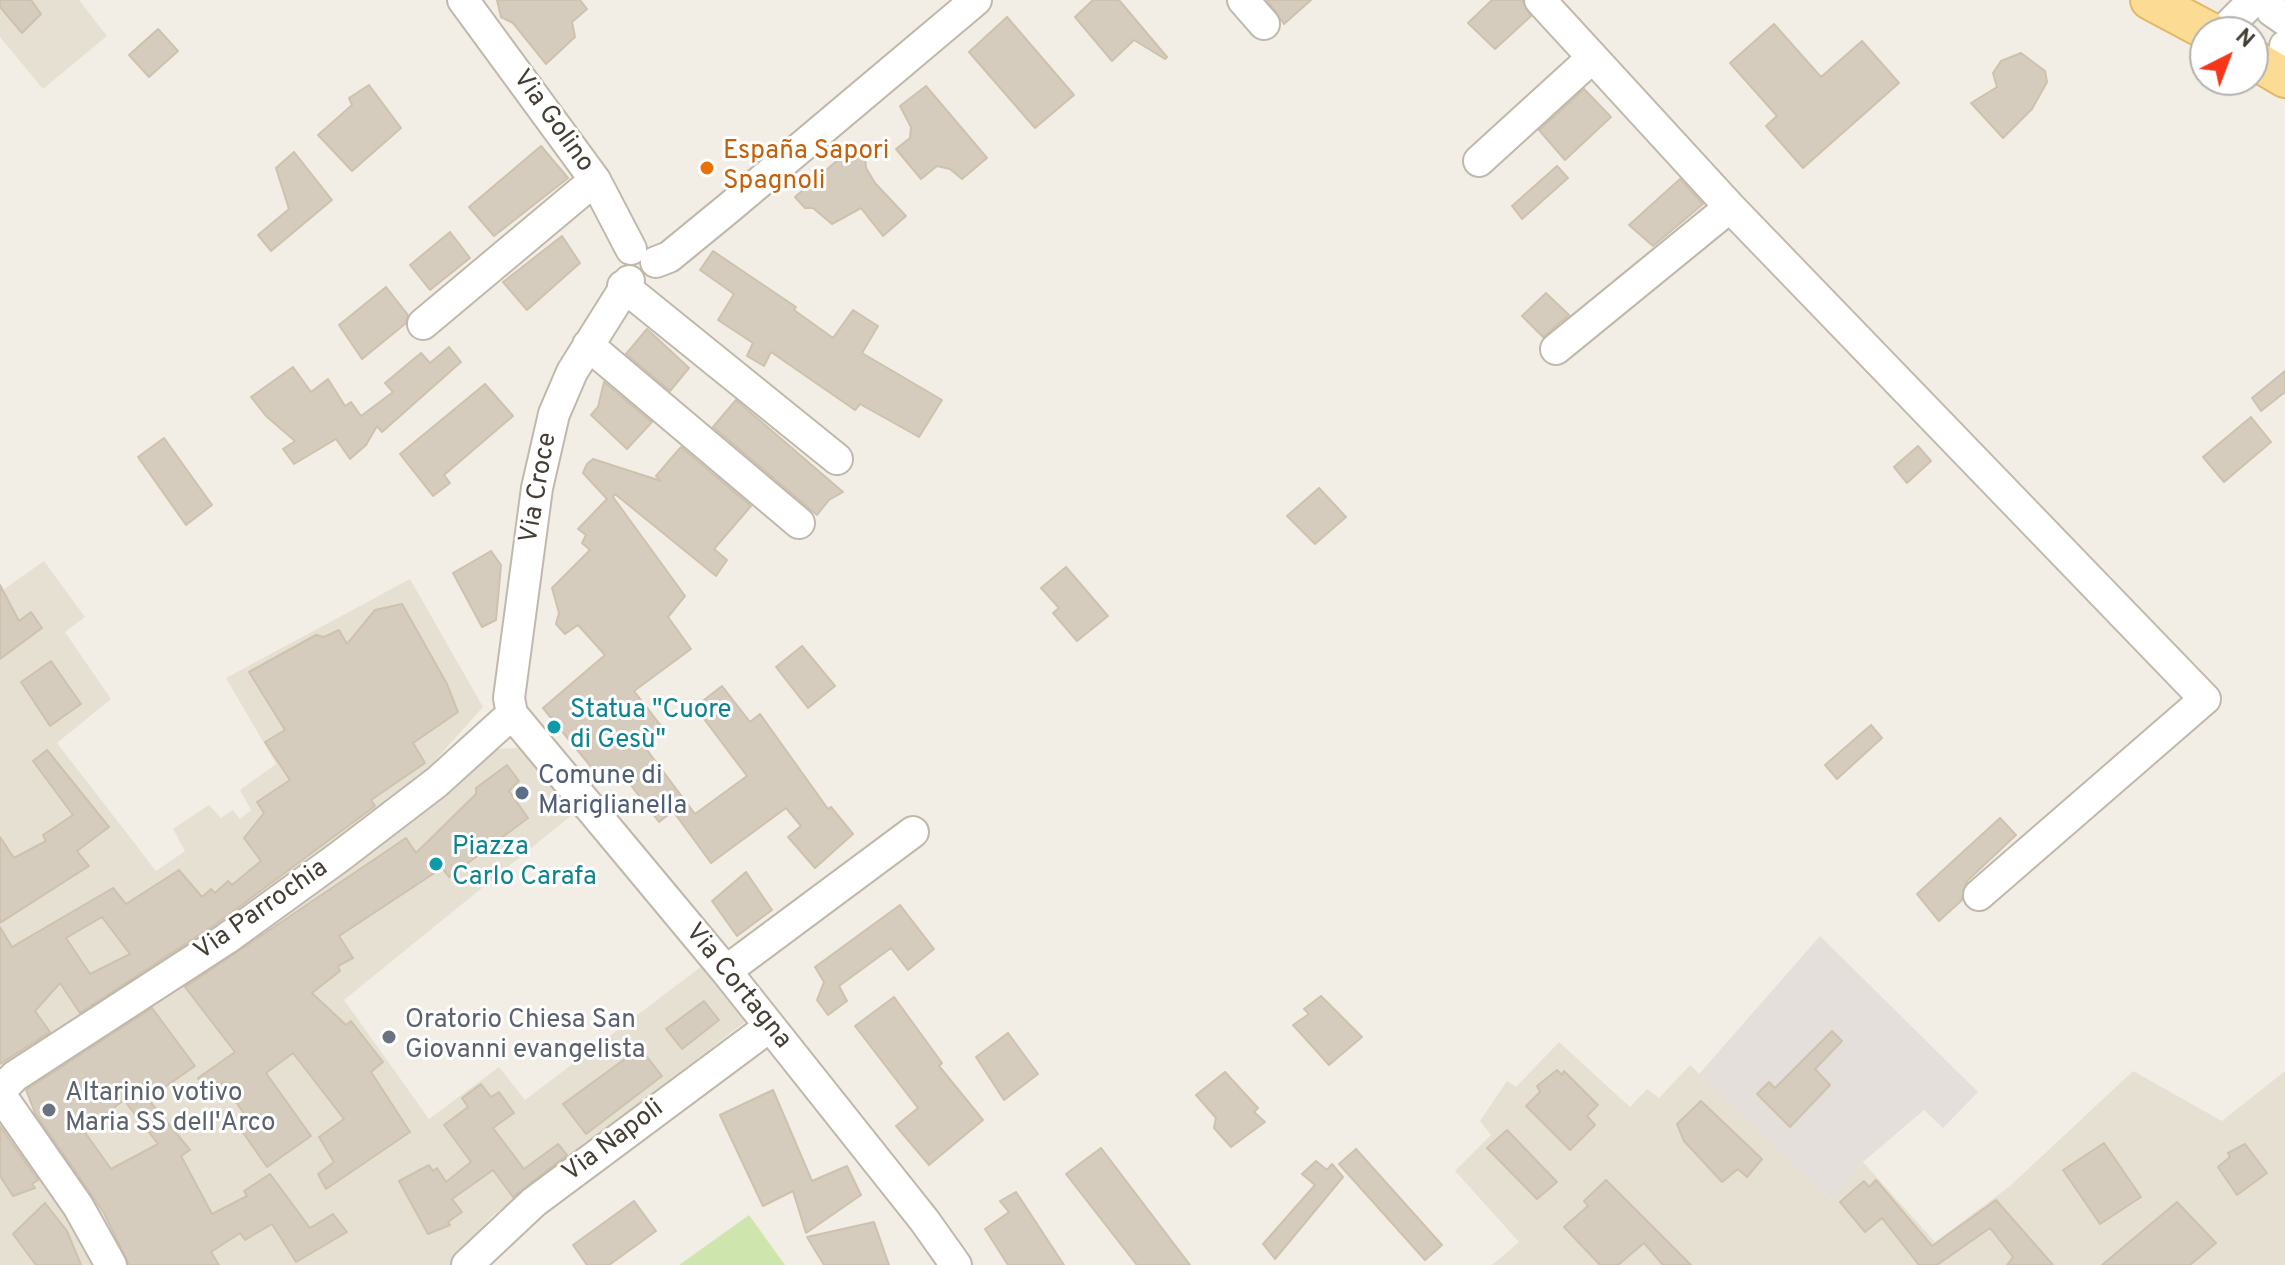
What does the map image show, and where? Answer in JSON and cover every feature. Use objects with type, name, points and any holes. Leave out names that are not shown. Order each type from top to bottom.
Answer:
[{"type":"main road","points":[[2150,0],[2189,21]]},
{"type":"street","name":"Via Golino","points":[[463,0],[595,180],[644,256]]},
{"type":"street","points":[[837,459],[626,284],[621,265],[644,256],[669,257],[976,0]]},
{"type":"street","points":[[1243,0],[1264,24]]},
{"type":"street","points":[[1540,0],[1730,207],[2205,699],[1979,895]]},
{"type":"street","points":[[2238,16],[2254,0]]},
{"type":"street","points":[[2269,0],[2272,11],[2285,20]]},
{"type":"street","points":[[1479,161],[1592,58]]},
{"type":"street","points":[[423,324],[595,180]]},
{"type":"street","points":[[1556,349],[1730,207]]},
{"type":"street","name":"Via Croce","points":[[512,714],[511,680],[545,450],[554,414],[588,345],[626,284]]},
{"type":"street","points":[[588,345],[799,523]]},
{"type":"street","name":"Via Cortagna","points":[[512,714],[726,971],[924,1220],[956,1265]]},
{"type":"street","name":"Via Parrochia","points":[[0,1093],[15,1076],[226,939],[339,857],[437,782],[512,714]]},
{"type":"street","points":[[726,971],[913,832]]},
{"type":"street","name":"Via Napoli","points":[[467,1265],[534,1202],[769,1027]]},
{"type":"street","points":[[0,1093],[78,1206],[111,1265]]},
{"type":"shaded area","points":[[0,0],[79,0],[107,36],[43,89],[0,37]]},
{"type":"shaded area","points":[[44,561],[85,617],[65,632],[111,699],[57,743],[156,871],[185,851],[173,829],[209,805],[221,818],[233,810],[240,819],[251,810],[240,790],[276,764],[226,678],[410,579],[483,707],[405,794],[368,828],[8,1066],[0,1064],[0,592]]},
{"type":"shaded area","points":[[519,748],[532,752],[578,810],[344,1000],[429,1119],[499,1067],[525,1100],[702,966],[745,1022],[492,1216],[450,1265],[123,1265],[51,1153],[23,1082],[366,851],[497,749]]},
{"type":"shaded area","points":[[1820,936],[1978,1092],[1943,1128],[1924,1110],[1863,1162],[1831,1199],[1699,1074]]},
{"type":"shaded area","points":[[1559,1042],[1630,1107],[1647,1089],[1659,1098],[1690,1065],[1831,1199],[1863,1162],[1935,1242],[2010,1186],[2133,1071],[2222,1121],[2285,1071],[2285,1265],[1492,1265],[1519,1242],[1455,1171],[1491,1135],[1480,1121],[1507,1081],[1516,1087]]},
{"type":"shaded area","points":[[0,1114],[101,1265],[0,1265]]},
{"type":"green space","points":[[749,1215],[785,1265],[679,1265]]},
{"type":"building","points":[[0,0],[31,0],[41,14],[22,33],[0,7]]},
{"type":"building","points":[[497,0],[580,0],[587,9],[572,22],[575,37],[546,64],[513,23],[501,17]]},
{"type":"building","points":[[1093,0],[1119,0],[1167,57],[1165,59],[1134,40],[1112,61],[1075,17]]},
{"type":"building","points":[[1267,0],[1311,0],[1284,24]]},
{"type":"building","points":[[1492,0],[1522,0],[1531,16],[1495,49],[1468,23]]},
{"type":"building","points":[[1007,17],[1074,95],[1035,128],[969,52]]},
{"type":"building","points":[[1774,24],[1821,77],[1862,41],[1899,83],[1803,168],[1766,126],[1777,116],[1730,63]]},
{"type":"building","points":[[158,29],[178,51],[149,77],[129,55]]},
{"type":"building","points":[[2021,53],[2045,71],[2047,82],[2032,109],[2003,138],[1971,103],[1997,87],[1993,73],[2001,61]]},
{"type":"building","points":[[369,85],[401,128],[352,171],[318,135],[352,105],[349,98]]},
{"type":"building","points":[[926,86],[987,158],[962,179],[950,169],[937,166],[921,179],[896,149],[910,138],[911,127],[900,106]]},
{"type":"building","points":[[1584,89],[1611,117],[1565,160],[1539,130]]},
{"type":"building","points":[[855,145],[865,156],[866,168],[875,183],[906,216],[883,236],[861,208],[832,224],[813,208],[805,208],[795,197]]},
{"type":"building","points":[[541,146],[568,178],[494,236],[469,207]]},
{"type":"building","points":[[294,152],[332,200],[271,251],[258,235],[289,209],[276,168]]},
{"type":"building","points":[[1557,166],[1568,178],[1522,219],[1512,206]]},
{"type":"building","points":[[1680,179],[1703,204],[1653,246],[1629,225]]},
{"type":"building","points":[[450,232],[470,258],[430,290],[410,265]]},
{"type":"building","points":[[562,236],[580,263],[527,310],[503,282]]},
{"type":"building","points":[[713,251],[796,307],[794,310],[833,338],[853,310],[878,326],[862,353],[942,400],[919,437],[860,404],[855,410],[771,352],[764,366],[747,356],[753,343],[718,320],[734,294],[700,270]]},
{"type":"building","points":[[386,287],[408,315],[405,324],[362,359],[339,325]]},
{"type":"building","points":[[1546,293],[1569,315],[1543,337],[1522,316]]},
{"type":"building","points":[[647,329],[689,368],[670,391],[626,354]]},
{"type":"building","points":[[449,347],[461,362],[382,432],[377,426],[366,445],[350,459],[336,439],[294,464],[283,449],[295,441],[266,416],[251,397],[293,367],[311,392],[328,379],[345,406],[351,402],[361,416],[393,392],[385,383],[421,353],[430,363]]},
{"type":"building","points":[[2285,371],[2285,392],[2261,411],[2252,398]]},
{"type":"building","points":[[604,382],[652,422],[627,449],[591,415],[598,407]]},
{"type":"building","points":[[485,384],[513,416],[444,475],[450,483],[433,496],[400,454]]},
{"type":"building","points":[[736,400],[843,492],[829,500],[817,515],[713,427]]},
{"type":"building","points":[[2251,417],[2271,442],[2224,482],[2203,457]]},
{"type":"building","points":[[164,438],[212,505],[186,525],[138,457]]},
{"type":"building","points":[[1918,446],[1931,461],[1907,483],[1894,467]]},
{"type":"building","points":[[681,447],[751,506],[714,549],[727,560],[716,576],[615,494],[613,497],[685,596],[668,617],[691,649],[634,691],[665,731],[644,746],[695,814],[747,776],[695,707],[722,686],[750,722],[760,714],[828,809],[831,807],[853,834],[815,868],[788,837],[801,826],[786,808],[711,863],[673,811],[659,822],[617,767],[601,779],[543,708],[605,655],[578,625],[565,634],[556,624],[559,613],[552,588],[590,550],[582,543],[586,535],[578,529],[607,499],[583,473],[587,464],[593,459],[661,481],[656,476]]},
{"type":"building","points":[[1319,488],[1346,517],[1315,544],[1287,516]]},
{"type":"building","points":[[491,551],[501,565],[496,620],[482,627],[453,573]]},
{"type":"building","points":[[1066,567],[1108,616],[1077,641],[1053,613],[1059,608],[1041,588]]},
{"type":"building","points":[[0,585],[19,621],[31,612],[42,628],[0,659]]},
{"type":"building","points":[[402,604],[447,684],[458,712],[413,743],[425,763],[371,800],[375,806],[216,924],[80,1013],[60,983],[35,1011],[50,1032],[0,1064],[0,927],[12,947],[113,888],[126,904],[179,870],[202,897],[211,889],[215,893],[228,881],[232,885],[261,861],[244,838],[264,813],[257,802],[290,780],[265,742],[285,730],[249,672],[316,635],[324,637],[339,630],[347,644],[375,610]],"holes":[[[102,917],[130,954],[90,974],[66,938]]]},
{"type":"building","points":[[802,646],[835,686],[808,708],[776,667]]},
{"type":"building","points":[[51,661],[81,704],[50,726],[21,682]]},
{"type":"building","points":[[1871,725],[1882,738],[1837,779],[1825,765]]},
{"type":"building","points":[[47,750],[109,827],[77,851],[89,866],[0,923],[0,837],[14,858],[46,841],[43,835],[73,815],[33,761]]},
{"type":"building","points":[[507,765],[519,781],[509,791],[528,818],[449,877],[442,868],[339,936],[353,958],[338,966],[340,971],[312,993],[346,1025],[351,1021],[383,1062],[371,1072],[410,1132],[326,1189],[318,1174],[334,1162],[319,1137],[344,1119],[293,1053],[266,1073],[311,1136],[267,1167],[237,1124],[247,1118],[223,1083],[209,1093],[198,1078],[235,1052],[185,987],[406,838],[416,853],[476,794],[476,788]]},
{"type":"building","points":[[2000,818],[2016,835],[1967,881],[1962,900],[1939,921],[1917,894]]},
{"type":"building","points":[[746,872],[772,910],[737,936],[712,901]]},
{"type":"building","points":[[900,905],[934,949],[908,970],[891,948],[839,986],[847,1001],[828,1015],[817,1000],[824,982],[815,967]]},
{"type":"building","points":[[1321,996],[1362,1037],[1329,1065],[1293,1025],[1309,1014],[1304,1009]]},
{"type":"building","points":[[894,997],[942,1063],[939,1066],[983,1120],[929,1165],[896,1126],[918,1108],[855,1026]]},
{"type":"building","points":[[704,1001],[719,1020],[682,1049],[666,1029]]},
{"type":"building","points":[[152,1008],[195,1066],[148,1099],[190,1150],[181,1156],[212,1214],[247,1196],[244,1191],[270,1174],[310,1228],[333,1214],[347,1232],[296,1262],[272,1224],[245,1240],[240,1233],[211,1252],[219,1265],[129,1265],[104,1213],[35,1113],[26,1090]],"holes":[[[124,1100],[158,1144],[111,1169],[84,1131]]]},
{"type":"building","points":[[1832,1031],[1842,1041],[1815,1069],[1830,1085],[1790,1127],[1757,1094],[1769,1082],[1775,1088]]},
{"type":"building","points":[[1008,1033],[1038,1074],[1004,1100],[976,1057]]},
{"type":"building","points":[[640,1048],[662,1076],[586,1134],[563,1104]]},
{"type":"building","points":[[1557,1070],[1562,1075],[1564,1071],[1598,1105],[1587,1116],[1595,1125],[1570,1150],[1526,1106],[1540,1092],[1537,1086]]},
{"type":"building","points":[[1225,1072],[1258,1108],[1254,1112],[1265,1122],[1231,1147],[1214,1128],[1216,1118],[1196,1095]]},
{"type":"building","points":[[481,1084],[491,1097],[499,1092],[514,1113],[493,1128],[524,1169],[558,1144],[567,1155],[513,1197],[493,1170],[452,1199],[462,1212],[448,1222],[450,1225],[428,1234],[399,1181],[429,1165],[433,1171],[437,1168],[446,1182],[471,1162],[444,1125],[468,1107],[462,1098]]},
{"type":"building","points":[[773,1090],[812,1181],[847,1166],[861,1195],[806,1233],[793,1191],[763,1206],[720,1115]]},
{"type":"building","points":[[1701,1101],[1762,1159],[1747,1177],[1738,1169],[1722,1182],[1684,1141],[1677,1124]]},
{"type":"building","points":[[0,1126],[38,1180],[32,1184],[35,1188],[13,1196],[0,1176]]},
{"type":"building","points":[[1507,1130],[1557,1182],[1537,1199],[1487,1148]]},
{"type":"building","points":[[2104,1143],[2141,1197],[2100,1224],[2063,1170]]},
{"type":"building","points":[[2245,1144],[2267,1173],[2237,1195],[2218,1167],[2230,1157],[2228,1153]]},
{"type":"building","points":[[1101,1148],[1190,1265],[1137,1265],[1066,1174]]},
{"type":"building","points":[[1356,1149],[1442,1245],[1425,1260],[1339,1164]]},
{"type":"building","points":[[1316,1161],[1327,1170],[1332,1164],[1343,1177],[1275,1259],[1263,1244],[1315,1185],[1302,1174]]},
{"type":"building","points":[[1606,1180],[1691,1265],[1663,1265],[1644,1243],[1618,1265],[1600,1265],[1564,1227],[1588,1206],[1584,1201]]},
{"type":"building","points":[[1876,1180],[1932,1246],[1996,1200],[2053,1265],[2007,1265],[2013,1257],[1990,1228],[1937,1265],[1919,1265],[1882,1218],[1865,1232],[1840,1202],[1864,1181],[1869,1187]]},
{"type":"building","points":[[1016,1192],[1064,1265],[1008,1265],[985,1229],[1009,1212],[1000,1201]]},
{"type":"building","points":[[634,1201],[656,1231],[609,1265],[587,1265],[573,1245]]},
{"type":"building","points":[[2177,1202],[2216,1243],[2190,1265],[2102,1265]]},
{"type":"building","points":[[45,1203],[67,1231],[81,1265],[36,1265],[13,1234]]},
{"type":"building","points":[[874,1222],[889,1265],[824,1265],[807,1237]]},
{"type":"place","name":"España Sapori Spagnoli","points":[[707,168]]},
{"type":"place","name":"Statua \"Cuore di Gesù\"","points":[[554,727]]},
{"type":"place","name":"Comune di Mariglianella","points":[[522,793]]},
{"type":"place","name":"Piazza Carlo Carafa","points":[[436,864]]},
{"type":"place","name":"Oratorio Chiesa San Giovanni evangelista","points":[[389,1037]]},
{"type":"place","name":"Altarinio votivo Maria SS dell'Arco","points":[[49,1110]]}]
